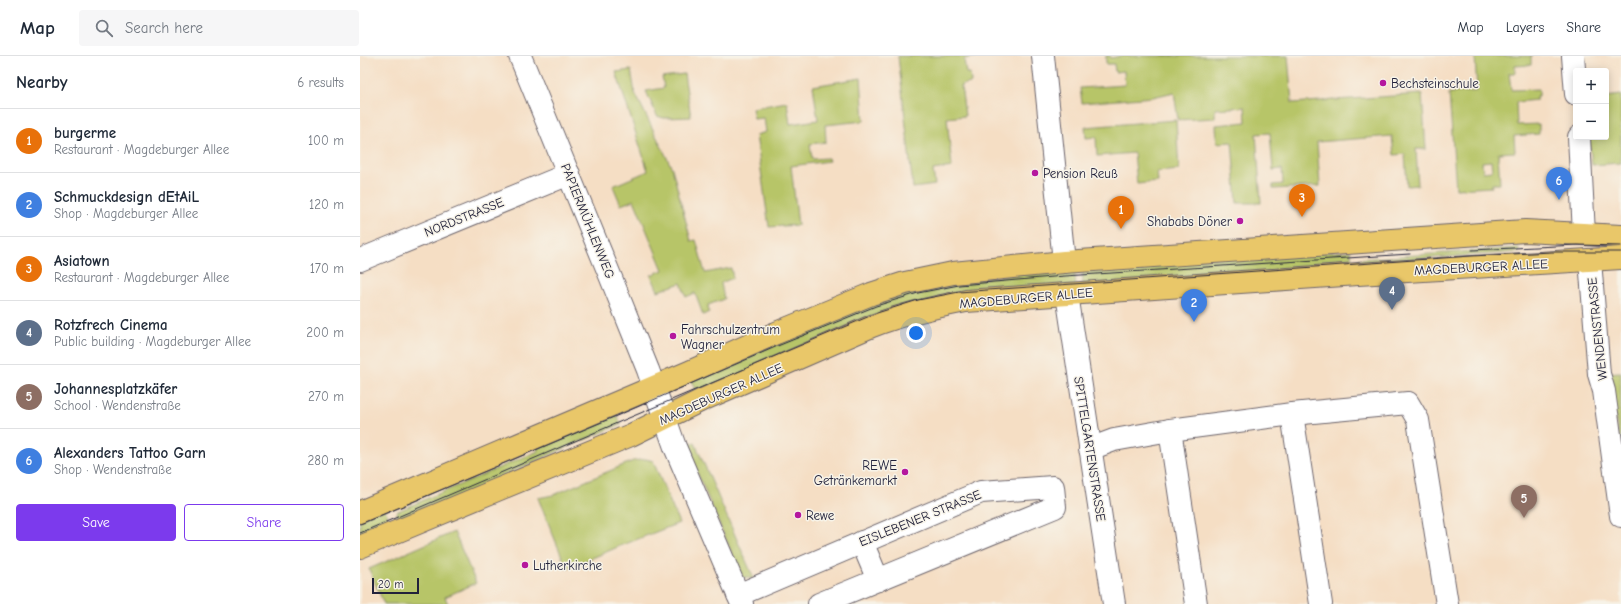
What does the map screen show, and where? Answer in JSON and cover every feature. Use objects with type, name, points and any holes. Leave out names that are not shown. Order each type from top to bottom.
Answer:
[{"type":"main road","points":[[360,512],[791,327],[905,283],[953,273],[1064,262],[1525,231],[1621,236]]},
{"type":"main road","name":"MAGDEBURGER ALLEE","points":[[360,547],[627,437],[702,400],[888,320],[926,309],[966,301],[1215,283],[1621,258]]},
{"type":"street","name":"PAPIERMÜHLENWEG","points":[[520,56],[612,280],[653,387]]},
{"type":"street","points":[[1043,56],[1064,262]]},
{"type":"street","points":[[1573,56],[1574,68]]},
{"type":"street","points":[[1579,140],[1584,234]]},
{"type":"street","name":"NORDSTRASSE","points":[[360,260],[568,174]]},
{"type":"street","name":"WENDENSTRASSE","points":[[1590,260],[1599,374],[1604,390],[1621,516]]},
{"type":"street","name":"SPITTELGARTENSTRASSE","points":[[1067,294],[1114,604]]},
{"type":"street","name":"EISLEBENER STRASSE","points":[[653,387],[664,419],[740,599],[862,542],[981,492],[1053,487],[1055,507],[819,604]]},
{"type":"street","points":[[1090,449],[1114,440],[1170,430],[1292,414],[1408,403],[1418,420],[1447,604]]},
{"type":"street","points":[[1292,414],[1321,604]]},
{"type":"street","points":[[1170,430],[1196,604]]},
{"type":"street","points":[[862,542],[878,580]]},
{"type":"green space","points":[[898,56],[981,56],[964,59],[966,73],[970,73],[971,83],[961,85],[965,116],[947,118],[952,167],[933,170],[935,185],[913,188]]},
{"type":"green space","points":[[1106,56],[1110,56],[1111,58],[1121,56],[1288,56],[1292,103],[1422,94],[1426,149],[1416,149],[1418,185],[1407,186],[1405,154],[1394,155],[1392,136],[1317,142],[1320,186],[1273,189],[1273,185],[1283,184],[1282,169],[1273,170],[1270,133],[1256,134],[1261,203],[1237,203],[1232,142],[1217,143],[1216,125],[1246,122],[1245,107],[1215,109],[1215,118],[1178,120],[1174,92],[1153,97],[1082,103],[1080,88],[1125,85],[1124,71],[1115,72],[1114,64],[1106,64]]},
{"type":"green space","points":[[1475,56],[1533,56],[1531,57],[1531,65],[1515,66],[1515,73],[1509,73],[1511,90],[1539,89],[1539,96],[1537,96],[1537,100],[1516,102],[1517,125],[1539,124],[1539,134],[1514,136],[1515,152],[1498,153],[1500,184],[1492,184],[1492,187],[1456,189],[1449,93],[1477,91]],"holes":[[[1491,161],[1492,171],[1483,172],[1482,162]]]},
{"type":"green space","points":[[631,70],[635,93],[672,168],[691,241],[696,240],[705,273],[731,268],[733,278],[721,283],[724,299],[708,305],[709,312],[703,315],[695,293],[686,297],[681,283],[658,291],[651,275],[663,270],[634,200],[621,205],[613,186],[648,171],[616,72]]},
{"type":"green space","points":[[684,74],[691,117],[664,118],[657,116],[646,91],[664,88],[662,77]]},
{"type":"green space","points":[[861,78],[864,121],[825,125],[826,142],[810,144],[812,159],[828,158],[829,161],[791,166],[798,225],[769,227],[756,135],[766,132],[764,118],[754,119],[752,108],[787,102],[790,124],[818,120],[813,86]]},
{"type":"green space","points":[[1621,95],[1621,163],[1592,165],[1589,140],[1609,140],[1609,97]]},
{"type":"green space","points":[[1176,120],[1179,170],[1157,172],[1158,182],[1137,184],[1134,153],[1097,156],[1096,137],[1086,138],[1085,127]]},
{"type":"green space","points":[[1519,248],[1519,252],[1359,263],[1359,259]]},
{"type":"green space","points":[[1351,251],[1352,270],[1083,285],[1082,265]]},
{"type":"green space","points":[[1074,265],[1076,286],[966,295],[699,399],[690,378],[874,295]]},
{"type":"green space","points":[[1621,372],[1621,447],[1606,373]]},
{"type":"green space","points":[[616,413],[621,424],[480,485],[481,487],[400,521],[396,512],[538,451],[536,446]]},
{"type":"green space","points":[[684,442],[695,443],[754,579],[742,577]]},
{"type":"green space","points":[[646,459],[653,461],[679,523],[567,569],[538,498],[553,495],[633,461]]},
{"type":"green space","points":[[383,505],[393,528],[360,538],[360,519]]},
{"type":"green space","points":[[454,532],[476,583],[445,597],[448,604],[384,604],[369,569]]},
{"type":"tram line","points":[[1472,250],[1578,245],[1621,246]]},
{"type":"tram line","points":[[360,533],[877,313],[918,300],[959,292],[1471,256],[1552,252],[1621,252]]},
{"type":"tram line","points":[[360,524],[780,345],[876,306],[918,293],[959,285],[1065,276],[1410,254]]},
{"type":"place","name":"Bechsteinschule","points":[[1383,83]]},
{"type":"place","name":"Pension Reuß","points":[[1035,173]]},
{"type":"place","name":"Alexanders Tattoo Garn","points":[[1559,200]]},
{"type":"place","name":"Asiatown","points":[[1302,217]]},
{"type":"place","name":"Shababs Döner","points":[[1240,221]]},
{"type":"place","name":"burgerme","points":[[1121,229]]},
{"type":"place","name":"Rotzfrech Cinema","points":[[1392,310]]},
{"type":"place","name":"Schmuckdesign dEtAiL","points":[[1194,322]]},
{"type":"place","name":"Fahrschulzentrum Wagner","points":[[673,336]]},
{"type":"place","name":"REWE Getränkemarkt","points":[[905,472]]},
{"type":"place","name":"Rewe","points":[[798,515]]},
{"type":"place","name":"Johannesplatzkäfer","points":[[1524,518]]},
{"type":"place","name":"Lutherkirche","points":[[525,565]]}]
